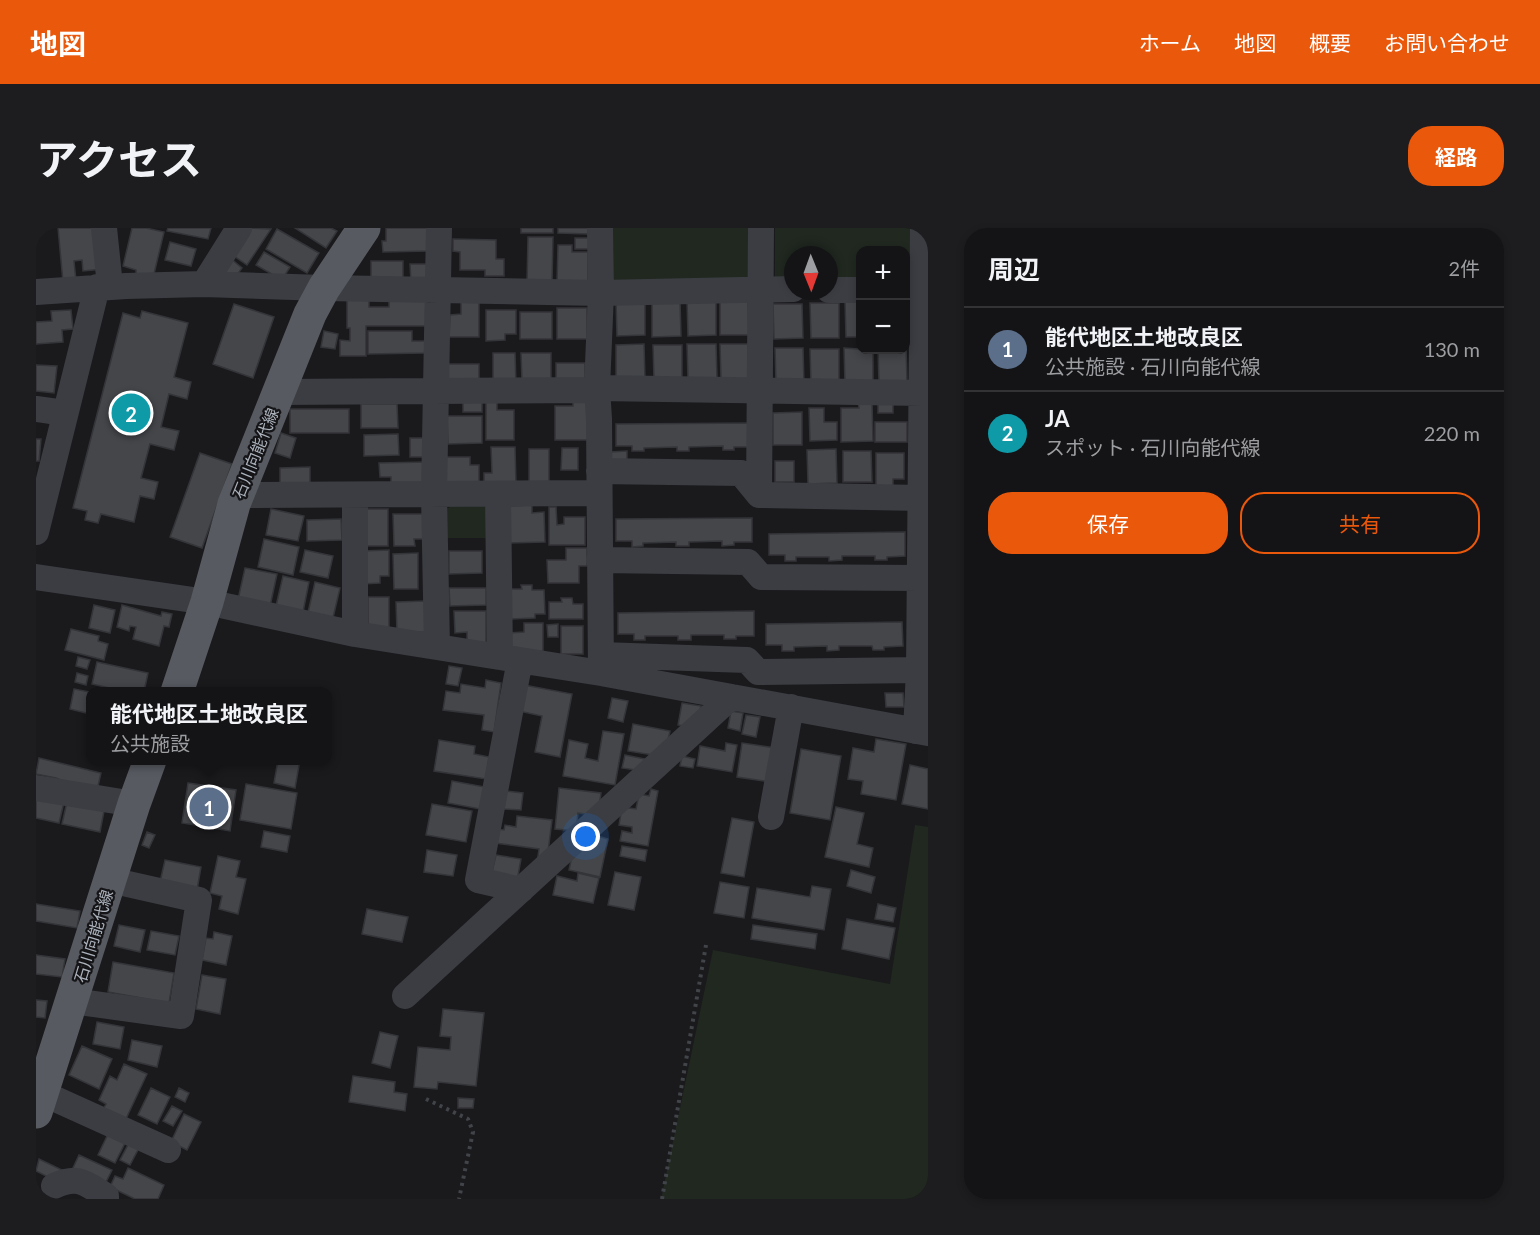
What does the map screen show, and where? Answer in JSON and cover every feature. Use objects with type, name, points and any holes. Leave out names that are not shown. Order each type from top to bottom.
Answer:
[{"type":"main road","name":"石川向能代線","points":[[179,687],[207,602],[238,495],[310,314],[324,288],[364,228]]},
{"type":"main road","name":"石川向能代線","points":[[39,1103],[148,765]]},
{"type":"street","points":[[36,532],[65,413],[104,287],[104,228]]},
{"type":"street","points":[[204,284],[239,228]]},
{"type":"street","points":[[437,646],[434,495],[439,228]]},
{"type":"street","points":[[600,228],[601,292],[597,388],[601,664]]},
{"type":"street","points":[[759,495],[761,228]]},
{"type":"street","points":[[601,664],[731,696],[922,732],[919,670],[921,498],[925,420],[914,291],[923,228]]},
{"type":"street","points":[[36,292],[204,284],[601,292],[784,289]]},
{"type":"street","points":[[838,290],[856,290]]},
{"type":"street","points":[[279,392],[586,390],[597,388],[922,393]]},
{"type":"street","points":[[36,409],[65,413]]},
{"type":"street","points":[[238,495],[498,494],[599,482],[741,473],[759,495],[921,498]]},
{"type":"street","points":[[498,494],[510,659],[478,880],[521,890]]},
{"type":"street","points":[[354,634],[355,495]]},
{"type":"street","points":[[599,560],[748,562],[761,577],[920,578]]},
{"type":"street","points":[[36,577],[207,602],[354,634],[510,659],[601,664],[747,660],[758,672],[919,670]]},
{"type":"street","points":[[405,996],[731,696]]},
{"type":"street","points":[[771,817],[790,707]]},
{"type":"street","points":[[36,788],[134,804]]},
{"type":"street","points":[[72,1000],[182,1016],[199,900],[110,880]]},
{"type":"street","points":[[39,1103],[168,1150]]},
{"type":"street","points":[[50,1188],[67,1180],[81,1180],[106,1196],[106,1199]]},
{"type":"path","points":[[662,1199],[706,945]]},
{"type":"path","points":[[426,1100],[468,1119],[473,1132],[459,1199]]},
{"type":"shaded area","points":[[612,228],[754,228],[754,281],[612,280]]},
{"type":"shaded area","points":[[775,228],[916,228],[916,282],[910,282],[910,246],[856,246],[856,282],[838,282],[838,246],[784,246],[784,282],[775,282]]},
{"type":"shaded area","points":[[456,503],[484,504],[490,511],[490,538],[442,538],[442,512]]},
{"type":"shaded area","points":[[915,825],[928,827],[928,1199],[661,1199],[713,950],[890,984]]},
{"type":"building","points":[[58,228],[100,228],[104,269],[83,271],[82,260],[74,261],[76,281],[63,282]]},
{"type":"building","points":[[132,228],[164,232],[153,278],[136,274],[136,270],[123,266]]},
{"type":"building","points":[[168,228],[211,228],[208,239],[167,231]]},
{"type":"building","points":[[248,228],[271,229],[247,265],[231,254]]},
{"type":"building","points":[[295,228],[331,228],[337,231],[326,248]]},
{"type":"building","points":[[386,228],[428,228],[429,251],[383,252],[382,241],[386,241]]},
{"type":"building","points":[[521,228],[553,228],[553,233],[521,233]]},
{"type":"building","points":[[558,228],[588,228],[588,234],[558,233]]},
{"type":"building","points":[[277,229],[319,253],[307,273],[266,249]]},
{"type":"building","points":[[528,237],[553,237],[552,283],[527,282]]},
{"type":"building","points":[[575,238],[589,238],[590,249],[575,249]]},
{"type":"building","points":[[453,239],[496,240],[496,259],[504,259],[504,276],[485,276],[485,270],[460,270],[460,252],[453,251]]},
{"type":"building","points":[[170,242],[196,249],[191,266],[165,260]]},
{"type":"building","points":[[558,245],[572,245],[572,252],[588,252],[588,282],[557,282]]},
{"type":"building","points":[[264,252],[290,267],[282,280],[256,265]]},
{"type":"building","points":[[230,258],[242,268],[234,279],[221,270]]},
{"type":"building","points":[[371,261],[403,261],[403,283],[371,283]]},
{"type":"building","points":[[410,264],[428,264],[429,282],[411,283]]},
{"type":"building","points":[[347,299],[369,299],[369,307],[389,307],[389,300],[427,300],[427,326],[366,326],[366,356],[340,356],[340,340],[350,341],[350,328],[347,328]]},
{"type":"building","points":[[461,299],[479,299],[479,337],[449,337],[450,315],[461,314]]},
{"type":"building","points":[[645,300],[645,335],[617,336],[616,301]]},
{"type":"building","points":[[720,300],[748,300],[749,335],[720,335]]},
{"type":"building","points":[[680,301],[681,336],[652,337],[652,302]]},
{"type":"building","points":[[687,301],[716,301],[716,335],[688,336]]},
{"type":"building","points":[[845,302],[856,302],[856,337],[846,337]]},
{"type":"building","points":[[810,303],[839,303],[839,338],[811,338]]},
{"type":"building","points":[[234,304],[274,317],[253,378],[213,364]]},
{"type":"building","points":[[773,304],[802,304],[803,338],[774,339]]},
{"type":"building","points":[[557,308],[587,308],[587,339],[557,339]]},
{"type":"building","points":[[71,310],[73,329],[62,330],[63,342],[36,344],[36,322],[52,321],[51,311]]},
{"type":"building","points":[[486,310],[516,310],[516,334],[505,334],[505,340],[486,341]]},
{"type":"building","points":[[142,311],[188,323],[174,377],[191,382],[187,399],[169,394],[161,427],[179,431],[174,450],[150,444],[141,478],[158,482],[154,499],[140,496],[134,522],[101,514],[98,523],[85,520],[87,511],[73,508],[123,313],[140,318]]},
{"type":"building","points":[[520,312],[552,312],[552,339],[520,339]]},
{"type":"building","points":[[324,331],[338,334],[335,349],[321,347]]},
{"type":"building","points":[[368,331],[412,331],[412,341],[425,341],[425,353],[368,354]]},
{"type":"building","points":[[644,344],[645,379],[616,380],[616,345]]},
{"type":"building","points":[[687,344],[716,344],[717,378],[688,379]]},
{"type":"building","points":[[720,344],[748,344],[749,379],[721,379]]},
{"type":"building","points":[[653,345],[682,345],[682,380],[654,380]]},
{"type":"building","points":[[775,348],[803,348],[804,383],[776,383]]},
{"type":"building","points":[[844,348],[856,349],[856,354],[873,354],[873,383],[845,384]]},
{"type":"building","points":[[810,349],[839,349],[839,383],[811,384]]},
{"type":"building","points":[[493,353],[515,353],[516,385],[493,385]]},
{"type":"building","points":[[521,353],[551,353],[551,382],[522,382]]},
{"type":"building","points":[[878,354],[906,354],[907,381],[879,382]]},
{"type":"building","points":[[556,363],[585,363],[585,385],[556,385]]},
{"type":"building","points":[[448,364],[479,364],[479,385],[448,385]]},
{"type":"building","points":[[36,365],[57,366],[54,393],[36,391]]},
{"type":"building","points":[[573,399],[584,399],[589,405],[589,440],[555,440],[555,406],[573,406]]},
{"type":"building","points":[[463,400],[482,400],[482,412],[463,412]]},
{"type":"building","points":[[497,400],[497,410],[514,410],[514,440],[486,440],[486,401]]},
{"type":"building","points":[[858,402],[872,402],[873,441],[841,442],[841,408],[859,408]]},
{"type":"building","points":[[878,403],[893,403],[893,413],[878,413]]},
{"type":"building","points":[[361,404],[397,404],[398,428],[361,428]]},
{"type":"building","points":[[809,408],[824,408],[824,422],[837,422],[837,440],[810,441]]},
{"type":"building","points":[[290,409],[349,409],[349,433],[290,433]]},
{"type":"building","points":[[802,412],[802,445],[773,445],[773,413]]},
{"type":"building","points":[[447,416],[482,416],[482,443],[448,444]]},
{"type":"building","points":[[875,422],[907,422],[907,442],[875,442]]},
{"type":"building","points":[[753,423],[753,447],[734,447],[734,450],[723,450],[723,446],[689,447],[689,451],[677,451],[677,447],[644,448],[644,451],[632,451],[632,446],[616,446],[616,424]]},
{"type":"building","points":[[281,433],[296,438],[290,458],[275,453]]},
{"type":"building","points":[[398,434],[399,455],[364,456],[364,435]]},
{"type":"building","points":[[410,438],[426,438],[426,457],[410,457]]},
{"type":"building","points":[[36,439],[41,439],[39,461],[36,461]]},
{"type":"building","points":[[491,447],[515,447],[516,484],[484,485],[484,473],[492,473]]},
{"type":"building","points":[[562,448],[578,448],[578,470],[561,470]]},
{"type":"building","points":[[529,449],[549,449],[549,486],[529,487]]},
{"type":"building","points":[[836,449],[837,483],[808,484],[807,450]]},
{"type":"building","points":[[627,451],[627,464],[610,464],[610,452]]},
{"type":"building","points":[[843,451],[871,451],[872,482],[843,482]]},
{"type":"building","points":[[200,453],[232,464],[202,548],[170,537]]},
{"type":"building","points":[[876,453],[904,453],[904,479],[893,479],[893,486],[876,487]]},
{"type":"building","points":[[445,457],[470,457],[470,465],[479,465],[479,486],[446,487]]},
{"type":"building","points":[[775,461],[794,461],[794,482],[775,482]]},
{"type":"building","points":[[426,462],[426,485],[391,490],[391,477],[380,477],[379,463]]},
{"type":"building","points":[[310,467],[310,486],[280,486],[280,468]]},
{"type":"building","points":[[532,505],[532,513],[544,512],[545,542],[504,543],[507,506]]},
{"type":"building","points":[[549,507],[556,507],[557,525],[564,524],[564,517],[585,517],[585,545],[549,545]]},
{"type":"building","points":[[271,509],[304,516],[298,541],[266,535]]},
{"type":"building","points":[[365,509],[388,509],[388,546],[364,546]]},
{"type":"building","points":[[393,514],[425,514],[425,539],[414,539],[415,546],[394,546]]},
{"type":"building","points":[[752,518],[752,542],[734,542],[734,545],[722,546],[722,541],[689,542],[689,546],[676,546],[676,542],[643,543],[643,546],[632,547],[632,541],[616,541],[616,519]]},
{"type":"building","points":[[341,519],[342,540],[307,541],[307,520]]},
{"type":"building","points":[[905,532],[905,556],[887,557],[887,560],[875,560],[875,556],[842,556],[842,560],[829,561],[829,557],[796,557],[796,561],[785,561],[785,555],[769,555],[769,534]]},
{"type":"building","points":[[264,539],[299,547],[293,575],[258,567]]},
{"type":"building","points":[[566,548],[587,548],[587,566],[579,566],[579,583],[548,583],[547,560],[566,560]]},
{"type":"building","points":[[305,550],[333,556],[328,578],[300,572]]},
{"type":"building","points":[[389,550],[389,576],[380,576],[380,583],[362,584],[362,551]]},
{"type":"building","points":[[449,551],[482,551],[482,573],[449,574]]},
{"type":"building","points":[[418,553],[418,589],[394,589],[393,554]]},
{"type":"building","points":[[245,568],[277,574],[269,611],[237,604]]},
{"type":"building","points":[[283,576],[309,582],[303,612],[276,606]]},
{"type":"building","points":[[315,582],[340,588],[332,622],[307,617]]},
{"type":"building","points":[[521,585],[532,585],[532,590],[544,590],[545,614],[535,614],[535,618],[511,619],[511,589],[522,589]]},
{"type":"building","points":[[449,588],[486,588],[486,605],[450,606]]},
{"type":"building","points":[[368,597],[389,597],[389,628],[368,628]]},
{"type":"building","points":[[561,598],[572,598],[573,604],[583,604],[583,619],[549,619],[549,602],[562,602]]},
{"type":"building","points":[[425,601],[425,632],[397,633],[396,602]]},
{"type":"building","points":[[94,605],[115,610],[110,633],[89,628]]},
{"type":"building","points":[[122,605],[161,616],[162,612],[172,614],[169,627],[164,626],[159,646],[133,639],[136,627],[130,626],[129,631],[117,627]]},
{"type":"building","points":[[454,611],[486,611],[486,646],[467,647],[467,632],[455,633]]},
{"type":"building","points":[[754,611],[754,636],[724,639],[724,635],[691,635],[691,640],[678,640],[678,636],[645,636],[645,640],[634,640],[634,634],[618,634],[618,613]]},
{"type":"building","points":[[902,622],[903,646],[884,647],[884,650],[873,650],[872,646],[839,646],[839,650],[827,651],[827,646],[794,647],[794,651],[782,651],[782,645],[766,645],[766,624]]},
{"type":"building","points":[[524,623],[543,623],[543,651],[508,652],[507,633],[524,632]]},
{"type":"building","points":[[558,624],[558,637],[548,637],[547,625]]},
{"type":"building","points":[[561,626],[583,626],[583,654],[561,654]]},
{"type":"building","points":[[71,629],[99,636],[98,641],[108,644],[104,660],[65,650]]},
{"type":"building","points":[[78,657],[90,660],[87,669],[76,666]]},
{"type":"building","points":[[97,662],[148,673],[145,687],[105,687],[92,684]]},
{"type":"building","points":[[449,666],[462,668],[458,686],[446,684]]},
{"type":"building","points":[[77,673],[88,676],[86,685],[75,682]]},
{"type":"building","points":[[486,680],[501,683],[494,732],[482,730],[484,715],[443,710],[446,691],[460,693],[461,684],[485,688]]},
{"type":"building","points":[[524,685],[572,694],[560,757],[535,752],[542,716],[519,711]]},
{"type":"building","points":[[74,689],[86,691],[86,713],[70,709]]},
{"type":"building","points":[[885,693],[903,693],[904,707],[886,707]]},
{"type":"building","points":[[612,698],[628,701],[623,722],[608,718]]},
{"type":"building","points":[[682,703],[701,706],[699,716],[689,727],[678,725]]},
{"type":"building","points":[[731,711],[743,713],[740,731],[728,728]]},
{"type":"building","points":[[746,715],[760,717],[756,737],[742,734]]},
{"type":"building","points":[[633,724],[670,731],[666,749],[659,756],[628,751]]},
{"type":"building","points":[[603,731],[624,734],[615,785],[563,776],[569,740],[588,744],[585,758],[598,761]]},
{"type":"building","points":[[876,739],[906,744],[896,800],[861,794],[863,781],[848,779],[853,748],[874,752]]},
{"type":"building","points":[[439,740],[475,746],[474,754],[489,757],[486,779],[434,771]]},
{"type":"building","points":[[726,743],[737,745],[732,772],[697,766],[700,746],[725,751]]},
{"type":"building","points":[[742,743],[776,748],[770,782],[737,777]]},
{"type":"building","points":[[801,749],[841,756],[830,820],[790,813]]},
{"type":"building","points":[[625,755],[645,759],[642,771],[622,768]]},
{"type":"building","points":[[682,756],[695,759],[693,768],[680,766]]},
{"type":"building","points":[[39,758],[101,773],[96,795],[56,778],[36,774]]},
{"type":"building","points":[[277,765],[299,765],[295,788],[274,783]]},
{"type":"building","points":[[910,765],[928,769],[928,809],[902,804]]},
{"type":"building","points":[[452,781],[485,787],[480,809],[448,803]]},
{"type":"building","points":[[188,783],[236,790],[230,831],[182,823]]},
{"type":"building","points":[[246,784],[297,793],[291,829],[240,820]]},
{"type":"building","points":[[559,788],[601,793],[599,807],[593,815],[578,813],[576,831],[555,829]]},
{"type":"building","points":[[651,789],[658,791],[648,846],[620,841],[622,831],[632,833],[632,827],[619,825],[622,807],[636,809],[639,794],[649,796]]},
{"type":"building","points":[[506,791],[523,793],[521,810],[504,809]]},
{"type":"building","points":[[36,796],[64,802],[59,823],[36,818]]},
{"type":"building","points":[[67,802],[104,811],[100,832],[62,824]]},
{"type":"building","points":[[432,804],[472,811],[466,842],[426,835]]},
{"type":"building","points":[[836,807],[864,813],[857,844],[873,848],[869,867],[825,857]]},
{"type":"building","points":[[517,816],[552,820],[547,860],[537,863],[539,849],[495,843],[497,829],[504,830],[505,825],[516,827]]},
{"type":"building","points":[[732,818],[754,822],[744,877],[721,873]]},
{"type":"building","points":[[264,831],[290,836],[287,852],[261,847]]},
{"type":"building","points":[[147,832],[155,835],[149,848],[142,845]]},
{"type":"building","points":[[594,835],[608,839],[600,877],[569,870],[572,856]]},
{"type":"building","points":[[622,846],[647,850],[645,861],[620,856]]},
{"type":"building","points":[[427,850],[457,855],[453,876],[424,872]]},
{"type":"building","points":[[496,855],[521,859],[517,881],[491,876]]},
{"type":"building","points":[[218,856],[240,861],[236,877],[246,879],[238,914],[219,909],[222,896],[210,893]]},
{"type":"building","points":[[165,860],[201,867],[197,890],[160,882]]},
{"type":"building","points":[[851,870],[875,877],[871,893],[847,886]]},
{"type":"building","points":[[615,872],[641,877],[634,910],[608,905]]},
{"type":"building","points":[[578,873],[599,878],[593,903],[553,895],[557,876],[577,881]]},
{"type":"building","points":[[720,882],[749,887],[744,918],[714,913]]},
{"type":"building","points":[[812,886],[831,889],[824,930],[752,918],[757,888],[810,897]]},
{"type":"building","points":[[36,904],[80,911],[77,928],[36,921]]},
{"type":"building","points":[[878,904],[896,908],[893,922],[875,919]]},
{"type":"building","points":[[367,909],[408,917],[402,942],[362,934]]},
{"type":"building","points":[[847,919],[895,928],[889,959],[842,949]]},
{"type":"building","points":[[119,925],[145,930],[140,952],[114,946]]},
{"type":"building","points":[[753,925],[817,934],[815,949],[751,939]]},
{"type":"building","points":[[151,931],[179,936],[175,955],[147,950]]},
{"type":"building","points":[[214,932],[232,936],[226,965],[202,960],[206,938],[213,939]]},
{"type":"building","points":[[36,955],[65,959],[62,977],[36,974]]},
{"type":"building","points":[[113,962],[174,973],[169,1003],[108,992]]},
{"type":"building","points":[[202,975],[226,979],[220,1014],[196,1009]]},
{"type":"building","points":[[36,1000],[47,1001],[45,1018],[36,1017]]},
{"type":"building","points":[[443,1009],[484,1013],[476,1086],[438,1082],[437,1089],[414,1087],[418,1047],[450,1050],[451,1037],[440,1036]]},
{"type":"building","points":[[97,1022],[124,1027],[120,1049],[93,1044]]},
{"type":"building","points":[[380,1032],[398,1036],[390,1068],[372,1063]]},
{"type":"building","points":[[132,1040],[162,1046],[157,1067],[128,1060]]},
{"type":"building","points":[[82,1046],[112,1059],[99,1089],[69,1075]]},
{"type":"building","points":[[124,1064],[147,1074],[124,1123],[101,1113],[106,1104],[99,1100],[110,1076],[117,1080]]},
{"type":"building","points":[[353,1076],[395,1082],[394,1092],[407,1094],[405,1111],[349,1102]]},
{"type":"building","points":[[151,1088],[170,1097],[157,1124],[138,1115]]},
{"type":"building","points":[[179,1088],[189,1093],[185,1102],[175,1097]]},
{"type":"building","points":[[458,1098],[474,1099],[473,1108],[458,1108]]},
{"type":"building","points":[[172,1106],[182,1111],[173,1126],[163,1121]]},
{"type":"building","points":[[184,1114],[201,1122],[187,1150],[171,1142]]},
{"type":"building","points":[[109,1132],[126,1141],[115,1163],[98,1155]]},
{"type":"building","points":[[130,1141],[140,1146],[130,1165],[120,1160]]},
{"type":"building","points":[[79,1155],[112,1170],[105,1184],[72,1170]]},
{"type":"building","points":[[39,1159],[62,1170],[56,1181],[36,1171]]},
{"type":"building","points":[[128,1168],[164,1185],[158,1199],[135,1199],[110,1187],[115,1176],[123,1179]]},
{"type":"place","name":"JA","points":[[131,413]]},
{"type":"place","name":"能代地区土地改良区","points":[[209,807]]}]
